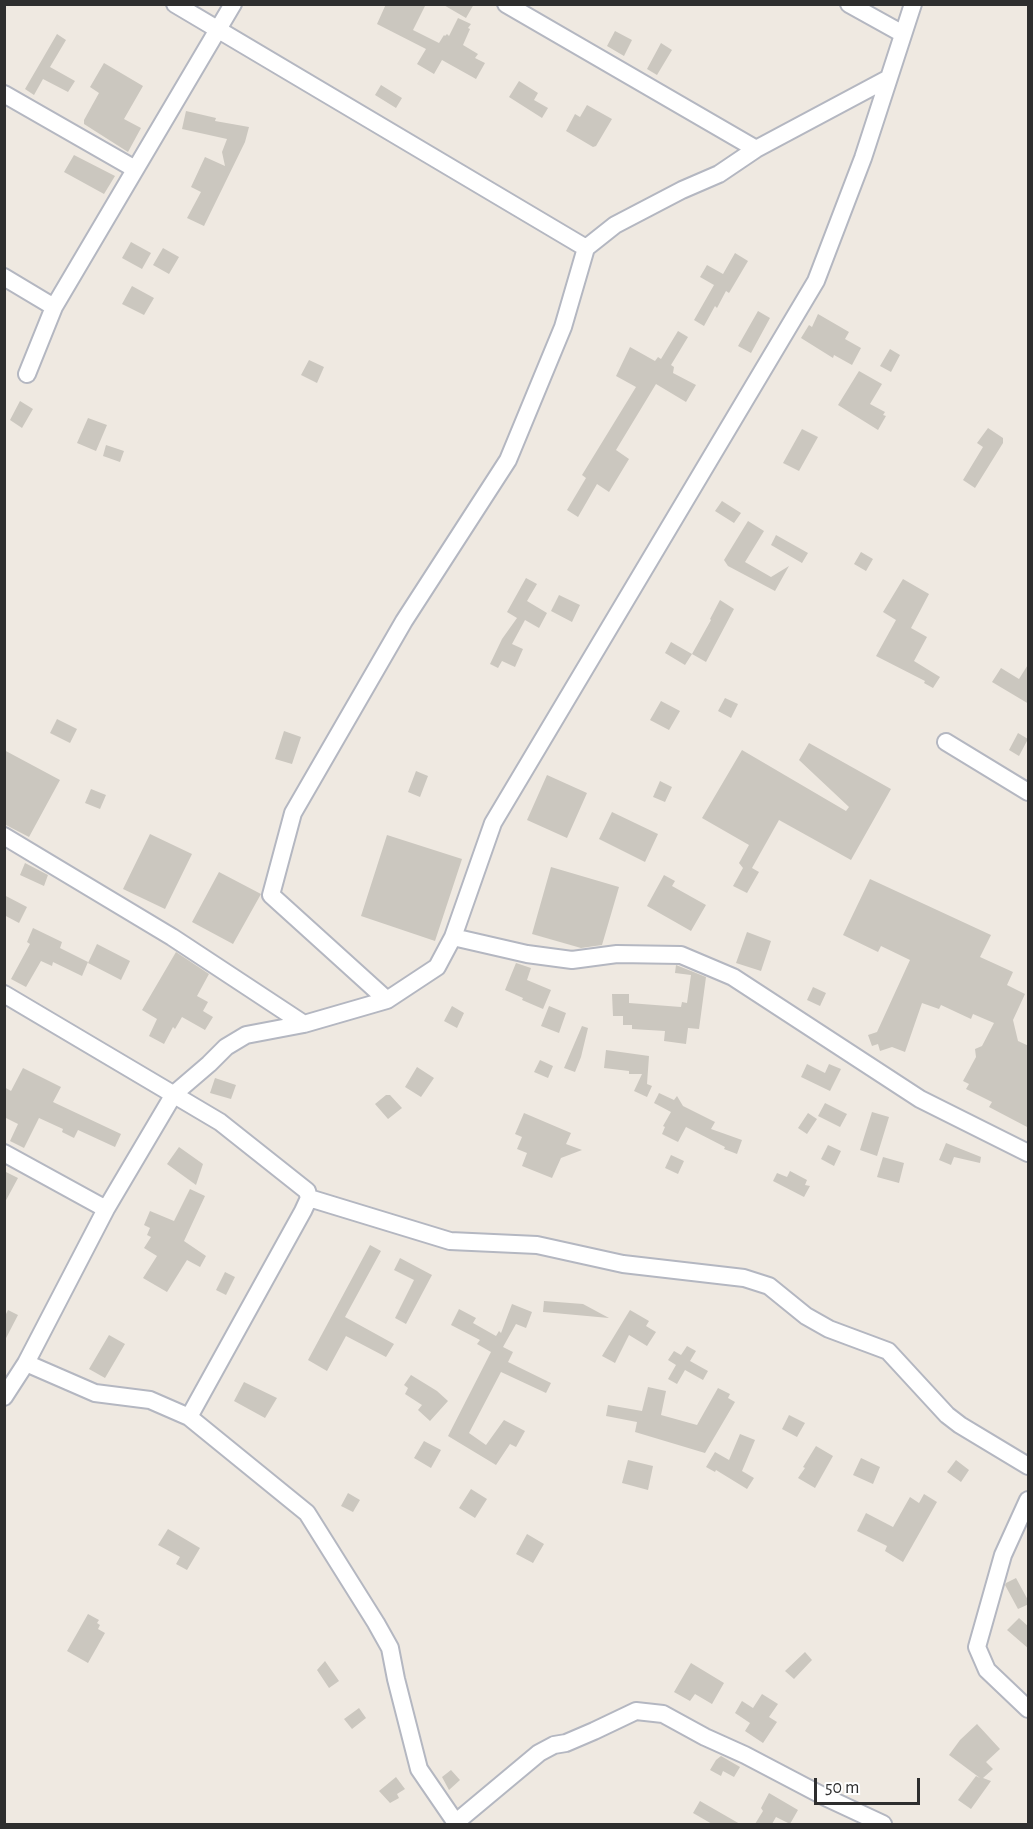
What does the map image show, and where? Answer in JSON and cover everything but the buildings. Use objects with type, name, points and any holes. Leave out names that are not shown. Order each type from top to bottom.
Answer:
[{"type":"street","points":[[175,4],[586,248]]},
{"type":"street","points":[[27,374],[54,307],[233,4]]},
{"type":"street","points":[[506,4],[756,149]]},
{"type":"street","points":[[849,4],[903,34]]},
{"type":"street","points":[[4,1397],[26,1363],[106,1209],[174,1094],[226,1047],[246,1035],[304,1024],[387,1000],[437,967],[453,937],[493,824],[816,281],[863,158],[913,4]]},
{"type":"street","points":[[387,1000],[272,895],[293,813],[404,621],[507,460],[563,327],[586,248],[615,225],[682,190],[719,174],[756,149],[889,78]]},
{"type":"street","points":[[4,94],[135,169]]},
{"type":"street","points":[[4,277],[54,307]]},
{"type":"street","points":[[946,742],[1029,792]]},
{"type":"street","points":[[4,836],[172,937],[304,1024]]},
{"type":"street","points":[[453,937],[527,954],[573,960],[617,954],[681,955],[733,977],[920,1099],[1029,1153]]},
{"type":"street","points":[[4,994],[220,1122],[308,1191],[309,1198],[189,1417]]},
{"type":"street","points":[[4,1153],[106,1209]]},
{"type":"street","points":[[309,1198],[450,1240],[537,1245],[623,1264],[744,1278],[769,1286],[806,1316],[829,1329],[888,1351],[960,1425],[1029,1466]]},
{"type":"street","points":[[26,1363],[95,1393],[150,1400],[189,1417],[307,1513],[390,1648],[419,1769],[455,1824],[539,1753],[636,1711],[663,1714],[825,1797],[856,1819],[883,1824]]},
{"type":"street","points":[[1029,1500],[1004,1555],[977,1647],[987,1671],[1029,1709]]}]
